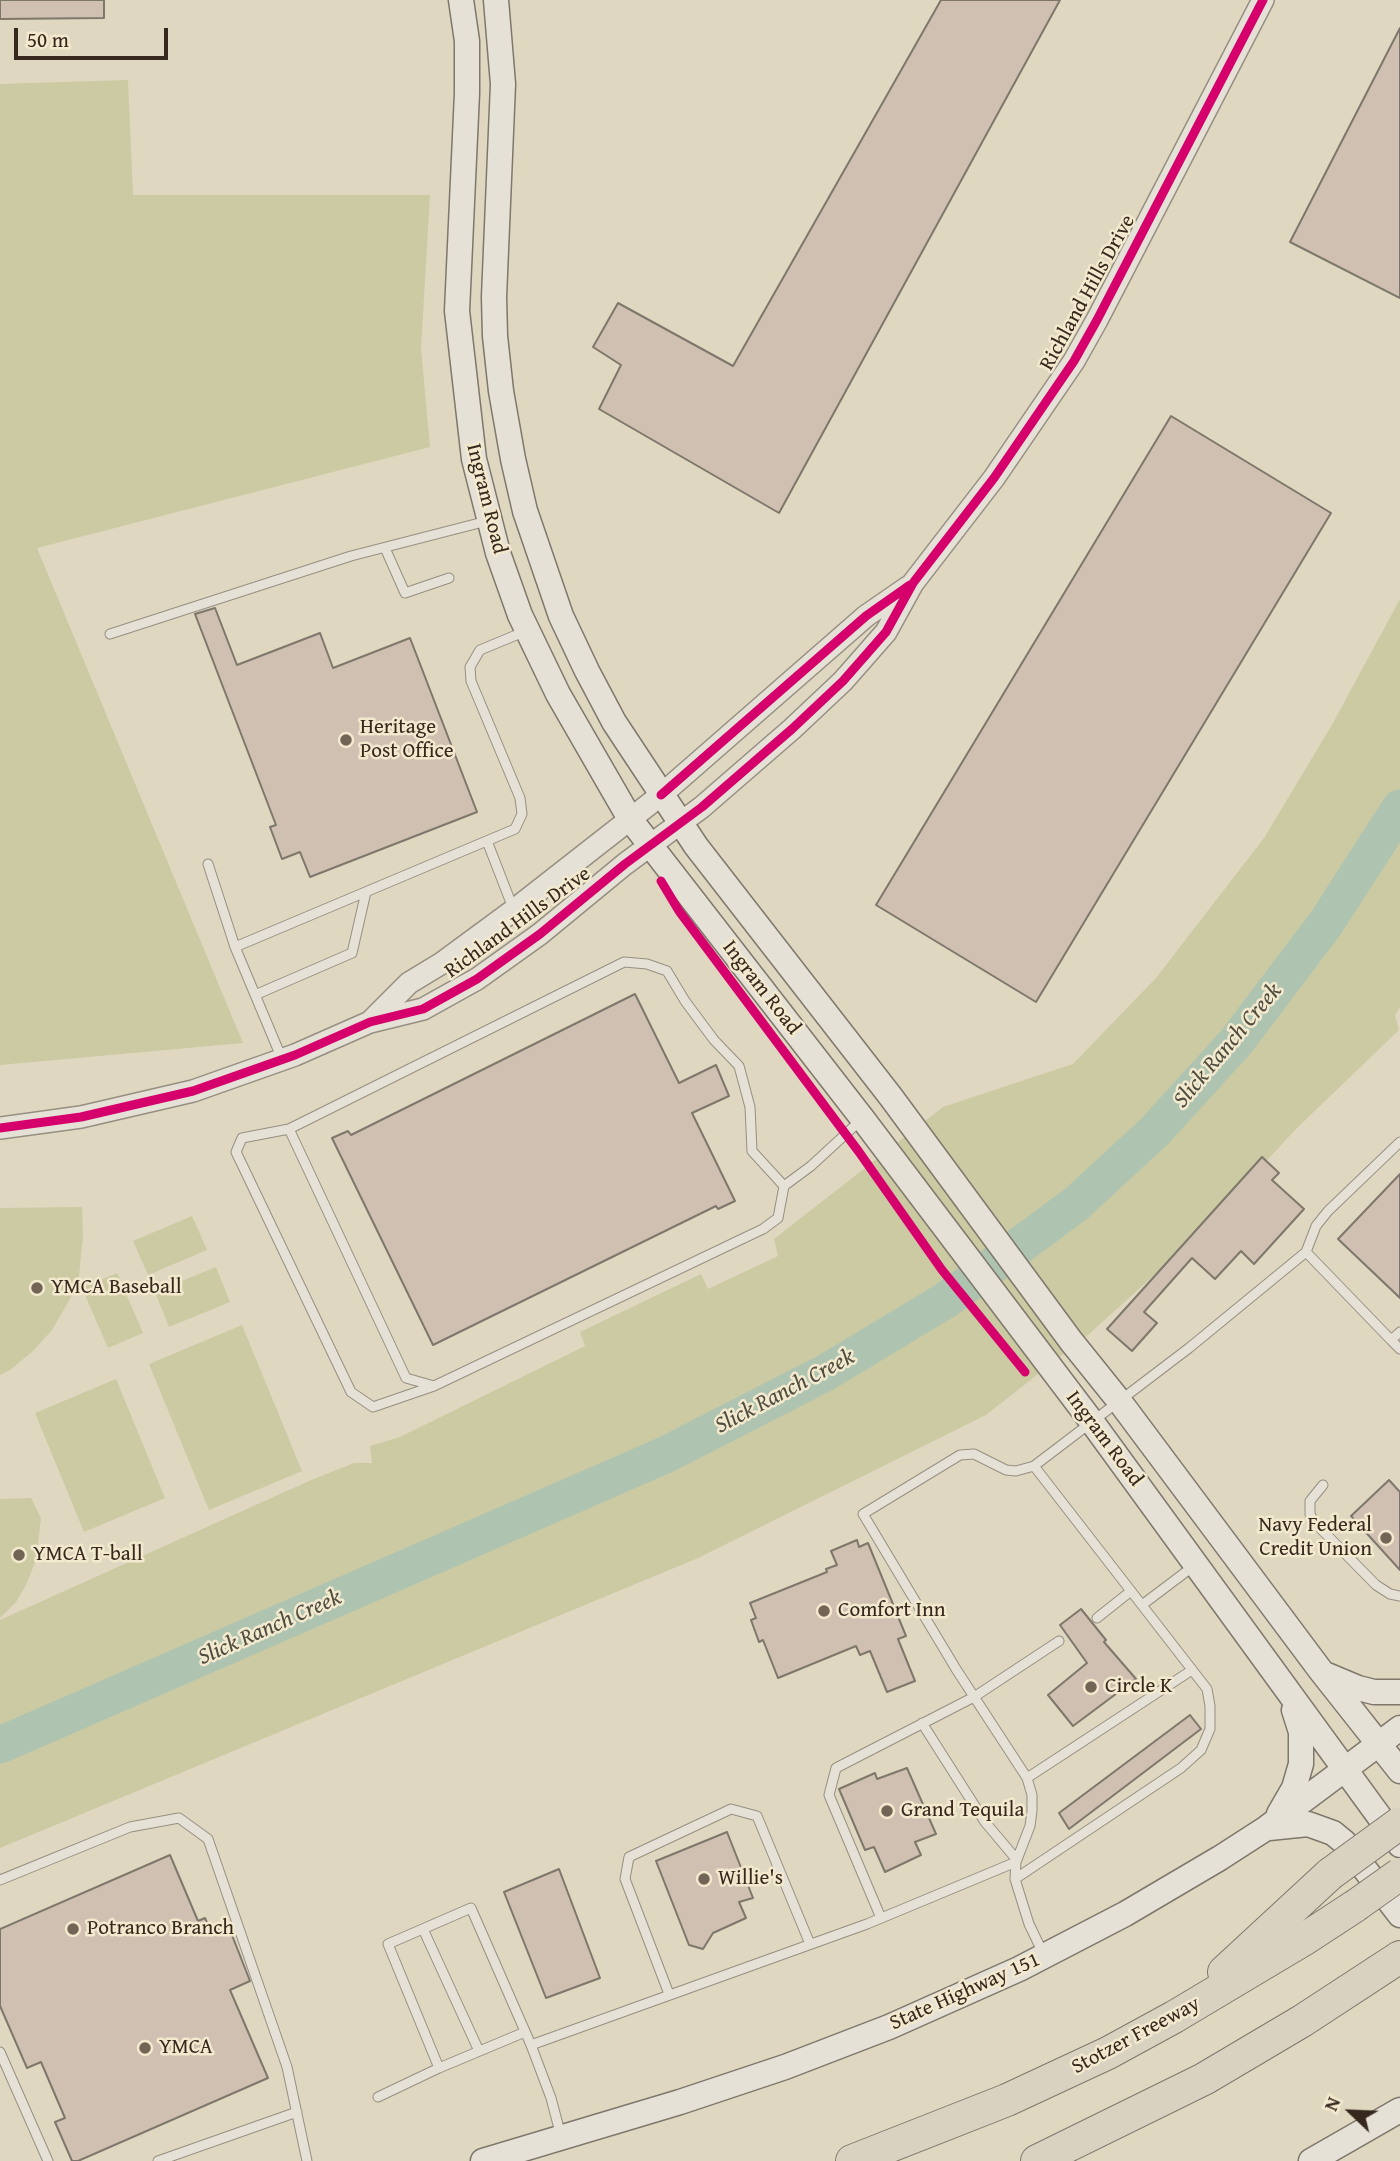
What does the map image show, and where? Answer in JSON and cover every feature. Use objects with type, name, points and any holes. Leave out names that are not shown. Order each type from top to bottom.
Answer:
[{"type":"highway","points":[[1174,2017],[1330,1874],[1400,1823]]},
{"type":"highway","name":"Stotzer Freeway","points":[[852,2161],[1007,2100],[1086,2064],[1174,2017],[1303,1940],[1400,1874]]},
{"type":"highway","points":[[1037,2161],[1204,2079],[1302,2021],[1398,1958]]},
{"type":"main road","name":"Ingram Road","points":[[461,0],[467,41],[457,311],[474,459],[498,553],[527,630],[558,694],[630,818],[1092,1422],[1400,1845]]},
{"type":"main road","name":"Ingram Road","points":[[496,0],[503,84],[494,297],[495,336],[510,445],[526,511],[561,616],[587,671],[614,722],[680,824],[891,1097],[1071,1341],[1400,1771]]},
{"type":"main road","points":[[465,121],[502,122]]},
{"type":"main road","points":[[489,520],[526,511]]},
{"type":"main road","points":[[862,1118],[891,1097]]},
{"type":"main road","points":[[1321,1671],[1358,1688],[1374,1692],[1400,1692]]},
{"type":"main road","points":[[1265,1829],[1288,1801],[1301,1764],[1301,1732],[1285,1686]]},
{"type":"main road","name":"State Highway 151","points":[[483,2161],[750,2079],[856,2040],[947,2002],[1044,1956],[1184,1880],[1265,1829],[1400,1728]]},
{"type":"main road","points":[[1265,1829],[1308,1824],[1333,1833],[1344,1842],[1400,1915]]},
{"type":"main road","points":[[1311,2161],[1400,2110]]},
{"type":"street","name":"Richland Hills Drive","points":[[0,1128],[82,1117],[193,1091],[282,1059],[370,1022],[423,1009],[477,979],[540,934],[680,824],[792,729],[843,681],[886,632],[913,583],[994,478],[1074,360],[1263,0]]},
{"type":"street","name":"Richland Hills Drive","points":[[370,1022],[409,983],[442,963],[514,910],[661,795],[866,616],[913,583]]},
{"type":"lane","points":[[110,634],[351,556],[489,520]]},
{"type":"lane","points":[[385,548],[405,593],[449,578]]},
{"type":"lane","points":[[235,947],[515,829],[522,814],[520,798],[471,681],[470,667],[480,650],[527,630]]},
{"type":"lane","points":[[487,841],[514,910]]},
{"type":"lane","points":[[208,864],[235,947],[282,1059]]},
{"type":"lane","points":[[255,995],[352,953],[366,892]]},
{"type":"lane","points":[[784,1186],[751,1151],[750,1107],[739,1066],[713,1040],[667,971],[647,964],[624,962],[289,1129],[242,1138],[236,1152],[351,1392],[373,1407],[435,1387],[763,1229],[778,1218],[784,1186],[813,1164],[862,1118]]},
{"type":"lane","points":[[289,1129],[406,1378],[435,1387]]},
{"type":"lane","points":[[1044,1956],[1015,1879],[1016,1861],[1030,1826],[1032,1811],[1032,1795],[1027,1778],[863,1514],[960,1455],[974,1454],[1006,1470],[1016,1471],[1034,1466],[1242,1307],[1306,1252],[1317,1226],[1328,1211],[1400,1142]]},
{"type":"lane","points":[[1306,1252],[1400,1349]]},
{"type":"lane","points":[[1391,1340],[1400,1332]]},
{"type":"lane","points":[[1015,1879],[1181,1768],[1201,1750],[1210,1729],[1207,1689],[1034,1466]]},
{"type":"lane","points":[[1323,1485],[1310,1502],[1310,1514],[1314,1522],[1376,1585],[1390,1594],[1400,1596]]},
{"type":"lane","points":[[1142,1605],[1196,1564]]},
{"type":"lane","points":[[1097,1618],[1131,1591]]},
{"type":"lane","points":[[881,1918],[829,1795],[836,1768],[974,1696],[1059,1641]]},
{"type":"lane","points":[[1027,1778],[1192,1670]]},
{"type":"lane","points":[[922,1723],[985,1822],[1016,1861]]},
{"type":"lane","points":[[669,1994],[625,1879],[629,1857],[731,1809],[757,1816],[810,1944]]},
{"type":"lane","points":[[0,1880],[130,1827],[179,1818],[208,1839],[287,2067],[307,2161]]},
{"type":"lane","points":[[531,2045],[881,1918],[1016,1861]]},
{"type":"lane","points":[[439,2068],[388,1944],[471,1908],[531,2045],[551,2098],[562,2138]]},
{"type":"lane","points":[[423,1929],[479,2051]]},
{"type":"lane","points":[[378,2096],[525,2032]]},
{"type":"lane","points":[[0,2052],[48,2161]]},
{"type":"lane","points":[[158,2161],[296,2112]]},
{"type":"green space","points":[[128,80],[133,195],[430,195],[421,348],[430,447],[37,548],[243,1043],[0,1065],[0,84]]},
{"type":"green space","points":[[1400,599],[1400,1007],[1395,1015],[1399,1030],[1296,1129],[1194,1239],[1089,1334],[986,1415],[698,1558],[0,1848],[0,1620],[309,1481],[354,1463],[372,1463],[370,1446],[400,1437],[585,1346],[580,1332],[701,1274],[708,1289],[778,1256],[774,1239],[943,1107],[1073,1064],[1156,978],[1264,838],[1333,723]]},
{"type":"green space","name":"YMCA Baseball","points":[[82,1207],[83,1235],[79,1276],[70,1299],[52,1330],[33,1351],[0,1375],[0,1208]]},
{"type":"green space","points":[[192,1216],[207,1250],[148,1275],[133,1241]]},
{"type":"green space","points":[[216,1267],[230,1302],[169,1327],[155,1292]]},
{"type":"green space","points":[[117,1273],[143,1333],[108,1348],[82,1288]]},
{"type":"green space","points":[[242,1325],[302,1471],[209,1510],[149,1364]]},
{"type":"green space","points":[[116,1379],[165,1498],[84,1532],[35,1413]]},
{"type":"green space","name":"YMCA T-ball","points":[[31,1498],[41,1518],[36,1560],[16,1602],[0,1618],[0,1499]]},
{"type":"building","points":[[0,0],[104,0],[104,18],[0,19]]},
{"type":"building","points":[[941,0],[1060,0],[779,513],[599,409],[621,365],[593,347],[618,303],[733,366]]},
{"type":"building","points":[[1400,28],[1400,298],[1290,242]]},
{"type":"building","points":[[1171,416],[1331,513],[1036,1002],[876,905]]},
{"type":"building","name":"Heritage Post Office","points":[[215,608],[237,665],[320,633],[333,668],[410,638],[477,812],[310,877],[300,852],[282,859],[270,827],[276,825],[195,614]]},
{"type":"building","points":[[635,994],[679,1083],[716,1065],[729,1096],[692,1113],[735,1201],[718,1209],[716,1206],[433,1345],[332,1138],[348,1131],[351,1135]]},
{"type":"building","points":[[1262,1157],[1279,1173],[1272,1180],[1304,1209],[1254,1264],[1241,1251],[1215,1279],[1192,1258],[1144,1312],[1157,1323],[1132,1351],[1107,1329]]},
{"type":"building","points":[[1400,1174],[1400,1298],[1338,1239]]},
{"type":"building","name":"Navy Federal Credit Union","points":[[1389,1480],[1400,1492],[1400,1570],[1351,1516]]},
{"type":"building","name":"Comfort Inn","points":[[857,1540],[859,1547],[868,1543],[906,1636],[898,1639],[915,1681],[887,1692],[870,1651],[860,1655],[856,1646],[778,1678],[763,1640],[759,1642],[751,1620],[756,1618],[750,1603],[827,1572],[826,1569],[837,1565],[831,1551]]},
{"type":"building","name":"Circle K","points":[[1081,1609],[1106,1640],[1104,1642],[1136,1679],[1073,1726],[1048,1695],[1087,1663],[1060,1625]]},
{"type":"building","points":[[1190,1715],[1201,1729],[1069,1829],[1059,1813]]},
{"type":"building","name":"Grand Tequila","points":[[907,1768],[936,1834],[915,1842],[921,1855],[885,1872],[874,1847],[865,1850],[839,1789],[875,1773],[877,1779]]},
{"type":"building","name":"Willie's","points":[[727,1832],[753,1898],[739,1902],[746,1918],[713,1933],[703,1949],[689,1945],[656,1861]]},
{"type":"building","points":[[170,1855],[198,1921],[205,1918],[211,1932],[228,1925],[250,1981],[230,1990],[268,2078],[78,2161],[72,2161],[55,2122],[65,2118],[41,2062],[27,2068],[0,2006],[0,1929]]},
{"type":"building","points":[[559,1869],[600,1978],[546,1998],[504,1892]]},
{"type":"waterway","name":"Slick Ranch Creek","points":[[0,1745],[665,1455],[825,1373],[946,1300],[1076,1204],[1155,1131],[1236,1042],[1326,923],[1400,808]]},
{"type":"cycle path","points":[[0,1128],[81,1117],[193,1091],[295,1055],[370,1022],[423,1009],[477,979],[540,934],[625,864],[702,807],[792,729],[843,681],[886,632],[913,583],[994,478],[1074,361],[1263,0]]},
{"type":"cycle path","points":[[661,795],[866,616],[910,585]]},
{"type":"cycle path","points":[[661,881],[679,911],[859,1152],[942,1270],[1025,1372]]},
{"type":"place","name":"Heritage Post Office","points":[[346,740]]},
{"type":"place","name":"YMCA Baseball","points":[[37,1288]]},
{"type":"place","name":"Navy Federal Credit Union","points":[[1386,1538]]},
{"type":"place","name":"YMCA T-ball","points":[[19,1555]]},
{"type":"place","name":"Comfort Inn","points":[[824,1611]]},
{"type":"place","name":"Circle K","points":[[1091,1687]]},
{"type":"place","name":"Grand Tequila","points":[[887,1811]]},
{"type":"place","name":"Willie's","points":[[704,1879]]},
{"type":"place","name":"Potranco Branch","points":[[73,1929]]},
{"type":"place","name":"YMCA","points":[[145,2048]]}]
